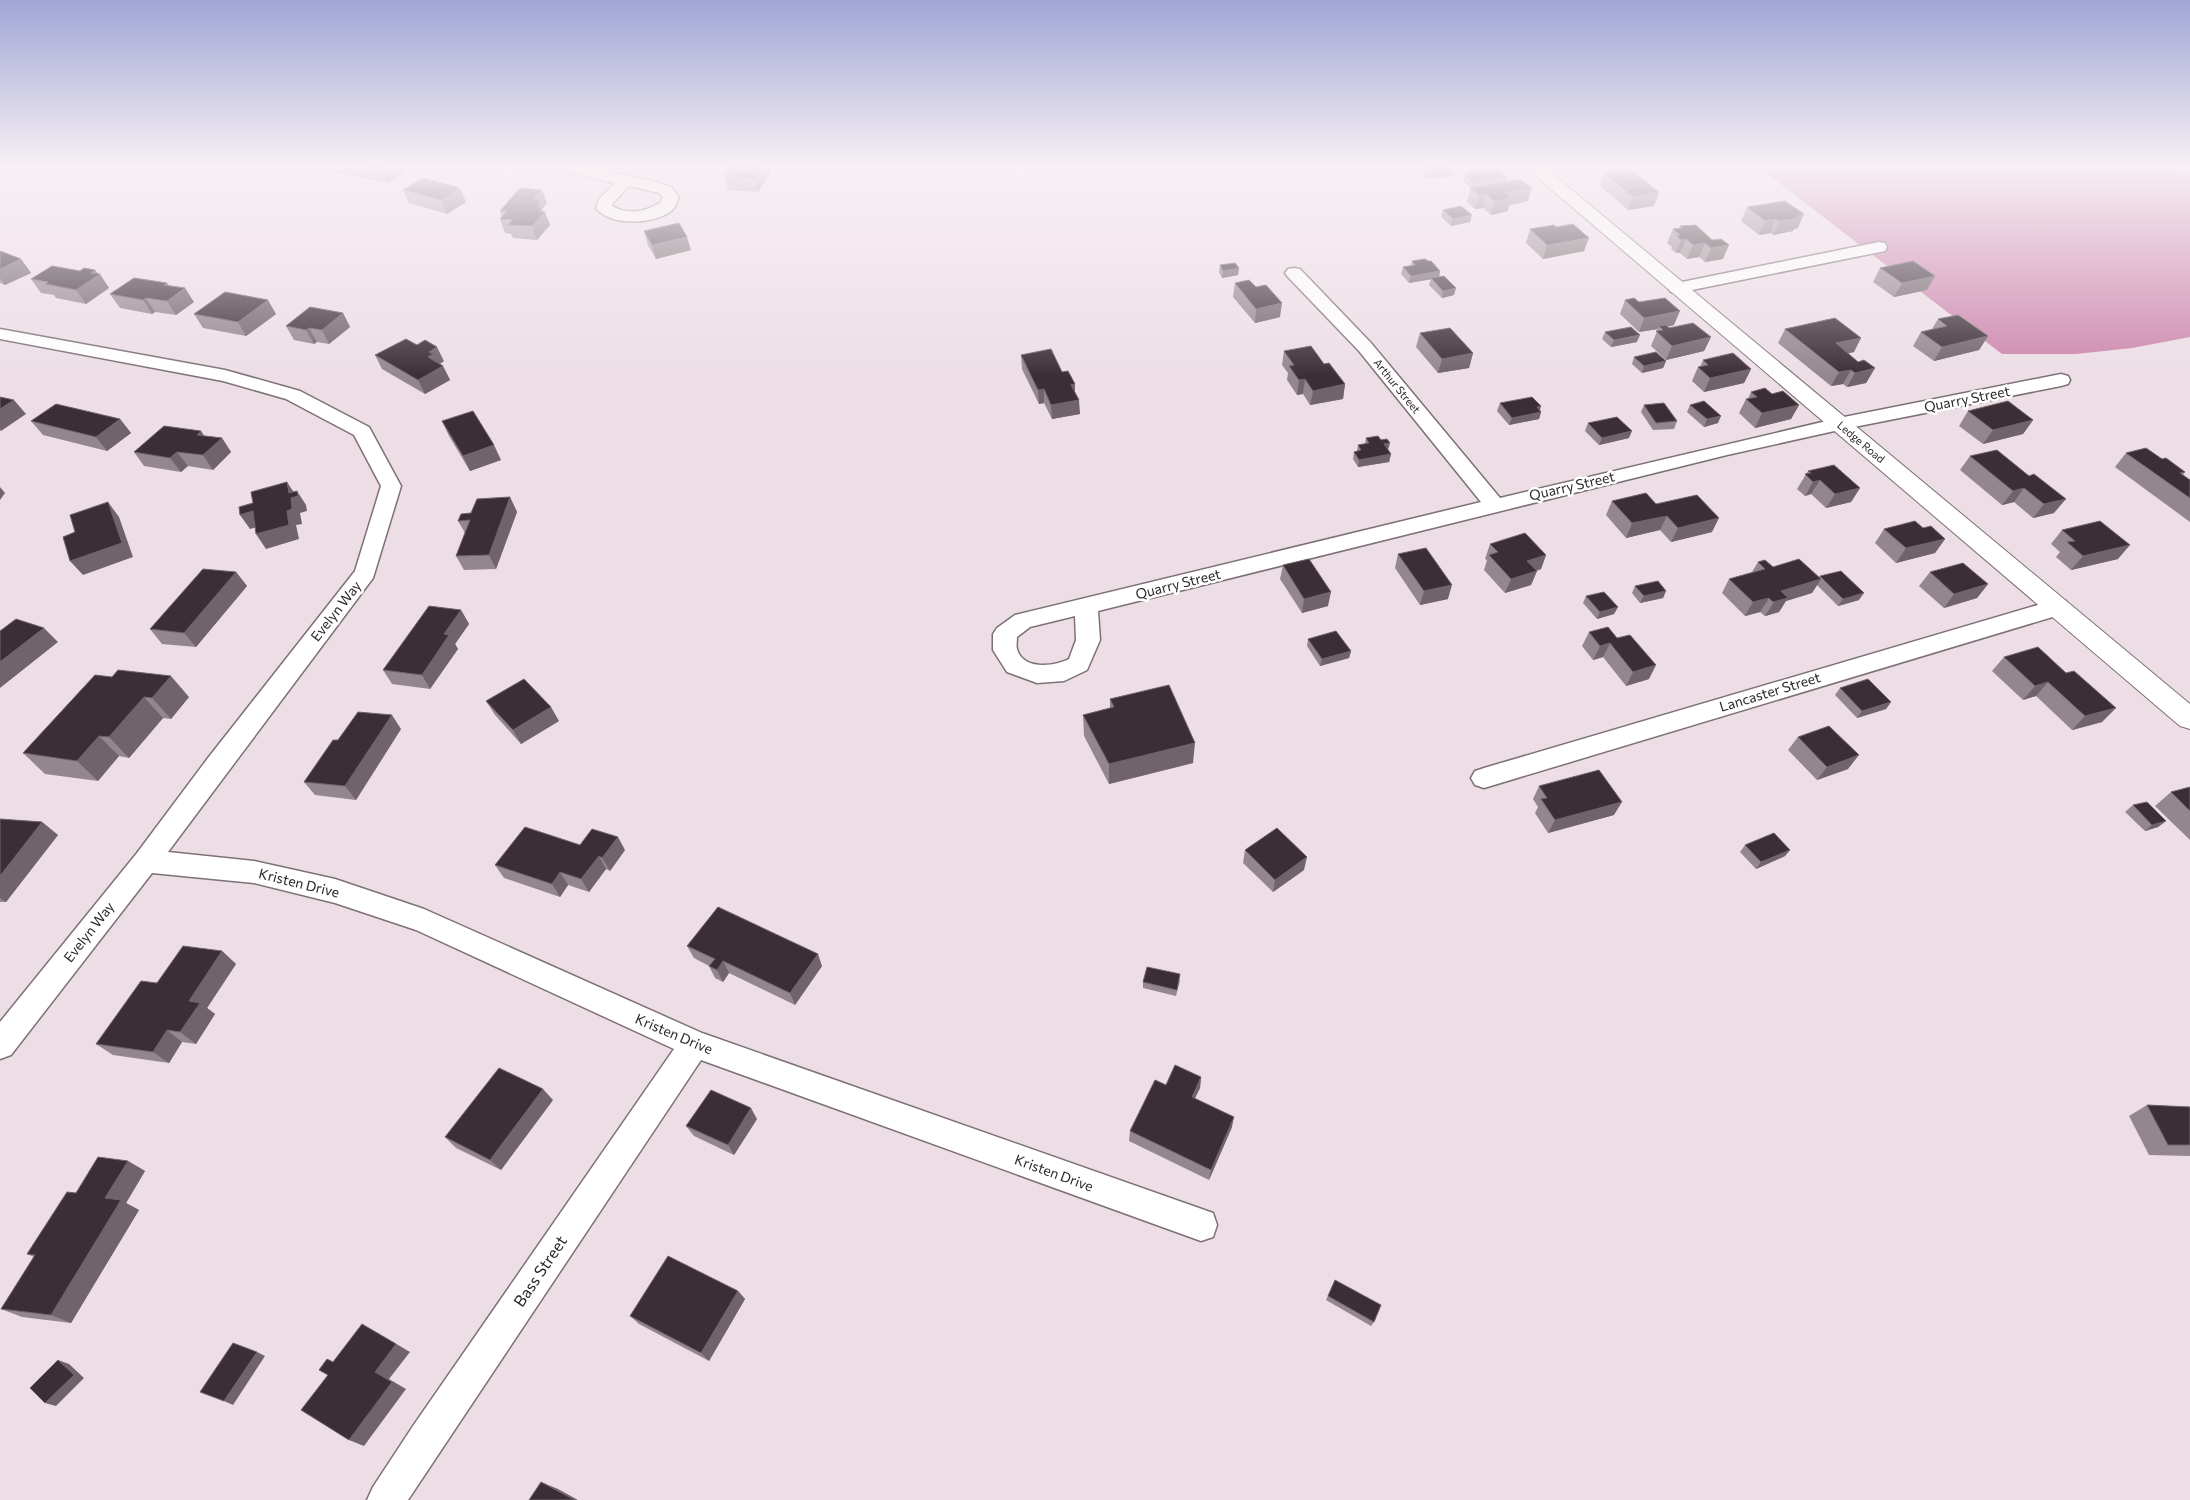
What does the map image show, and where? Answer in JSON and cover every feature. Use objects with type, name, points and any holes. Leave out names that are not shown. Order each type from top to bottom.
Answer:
[{"type":"street","name":"Ledge Road","points":[[1615,236],[2190,719]]},
{"type":"street","points":[[1677,288],[1879,247]]},
{"type":"street","name":"Arthur Street","points":[[1294,273],[1365,347],[1495,505]]},
{"type":"street","name":"Evelyn Way","points":[[0,334],[225,376],[293,395],[362,431],[391,486],[365,573],[217,764],[146,861],[0,1045]]},
{"type":"street","name":"Quarry Street","points":[[1086,606],[1495,505],[1839,424],[2060,380]]},
{"type":"street","name":"Lancaster Street","points":[[1484,778],[2058,607]]},
{"type":"street","name":"Kristen Drive","points":[[146,861],[254,872],[335,891],[424,920],[695,1044],[1201,1225]]},
{"type":"street","name":"Bass Street","points":[[386,1500],[436,1423],[695,1044]]},
{"type":"shaded area","points":[[1848,236],[2190,236],[2190,337],[2132,348],[2076,354],[2002,354]]},
{"type":"building","points":[[647,236],[687,237],[652,245]]},
{"type":"building","points":[[1537,236],[1587,236],[1589,238],[1547,245]]},
{"type":"building","points":[[1677,236],[1708,236],[1712,240],[1721,239],[1729,245],[1711,248],[1705,243],[1693,245],[1686,239],[1681,240]]},
{"type":"building","points":[[0,251],[21,259],[0,269]]},
{"type":"building","points":[[1425,259],[1431,261],[1440,271],[1411,276],[1403,267],[1415,265],[1412,261]]},
{"type":"building","points":[[1913,261],[1935,276],[1902,283],[1880,268]]},
{"type":"building","points":[[1235,263],[1239,268],[1223,271],[1220,265]]},
{"type":"building","points":[[52,266],[80,271],[84,268],[95,270],[91,273],[100,274],[76,290],[31,279]]},
{"type":"building","points":[[1444,276],[1456,288],[1443,291],[1431,278]]},
{"type":"building","points":[[134,278],[185,288],[167,301],[146,298],[143,300],[110,294]]},
{"type":"building","points":[[1249,280],[1256,287],[1266,285],[1282,303],[1256,309],[1235,283]]},
{"type":"building","points":[[225,292],[268,300],[238,322],[194,314]]},
{"type":"building","points":[[1634,298],[1639,302],[1665,298],[1680,311],[1644,318],[1625,300]]},
{"type":"building","points":[[310,307],[343,313],[322,330],[309,328],[306,330],[286,326]]},
{"type":"building","points":[[1958,315],[1988,336],[1942,347],[1921,332],[1947,326],[1938,319]]},
{"type":"building","points":[[1835,318],[1861,338],[1836,343],[1858,362],[1864,360],[1875,368],[1855,373],[1851,370],[1839,372],[1785,329]]},
{"type":"building","points":[[1693,323],[1711,337],[1672,346],[1656,331],[1663,330],[1659,326],[1666,325],[1669,328]]},
{"type":"building","points":[[1631,327],[1640,335],[1614,340],[1605,332]]},
{"type":"building","points":[[1450,328],[1473,353],[1442,359],[1420,333]]},
{"type":"building","points":[[406,339],[417,345],[425,340],[437,347],[429,352],[433,354],[428,357],[443,366],[418,380],[375,355]]},
{"type":"building","points":[[1311,346],[1324,364],[1329,363],[1345,384],[1313,391],[1305,379],[1299,380],[1289,366],[1294,365],[1284,351]]},
{"type":"building","points":[[1051,349],[1062,372],[1068,371],[1075,384],[1071,385],[1079,400],[1051,405],[1044,389],[1038,390],[1021,355]]},
{"type":"building","points":[[1656,352],[1666,361],[1644,366],[1634,357]]},
{"type":"building","points":[[1733,353],[1751,369],[1710,378],[1698,367],[1708,365],[1703,360]]},
{"type":"building","points":[[1765,388],[1772,394],[1783,391],[1799,405],[1762,413],[1746,399],[1757,397],[1751,392]]},
{"type":"building","points":[[0,397],[14,400],[0,409]]},
{"type":"building","points":[[1532,397],[1541,406],[1537,407],[1541,412],[1512,418],[1500,403]]},
{"type":"building","points":[[1704,401],[1721,416],[1707,419],[1690,405]]},
{"type":"building","points":[[2008,401],[2033,420],[1993,430],[1968,411]]},
{"type":"building","points":[[1664,403],[1677,421],[1656,423],[1644,405]]},
{"type":"building","points":[[56,404],[120,419],[96,437],[31,421]]},
{"type":"building","points":[[473,411],[494,445],[463,456],[442,421]]},
{"type":"building","points":[[1617,417],[1632,431],[1602,438],[1588,423]]},
{"type":"building","points":[[164,426],[201,431],[197,435],[222,438],[203,455],[177,452],[170,458],[134,452]]},
{"type":"building","points":[[1378,436],[1381,440],[1387,439],[1390,443],[1384,444],[1391,454],[1359,460],[1354,452],[1361,450],[1358,445],[1369,443],[1366,438]]},
{"type":"building","points":[[2146,448],[2162,459],[2166,458],[2185,472],[2180,473],[2190,480],[2190,498],[2126,453]]},
{"type":"building","points":[[1997,450],[2029,476],[2034,474],[2066,499],[2044,504],[2024,488],[2013,491],[1970,456]]},
{"type":"building","points":[[1834,465],[1860,488],[1835,494],[1820,480],[1813,482],[1805,474],[1811,473],[1808,471]]},
{"type":"building","points":[[287,482],[289,493],[297,491],[298,496],[291,498],[292,509],[287,511],[289,525],[256,534],[253,511],[240,515],[239,507],[253,503],[251,492]]},
{"type":"building","points":[[1646,493],[1656,504],[1697,495],[1719,518],[1678,528],[1667,516],[1632,523],[1612,501]]},
{"type":"building","points":[[510,497],[489,555],[456,556],[470,520],[458,521],[461,514],[471,513],[477,499]]},
{"type":"building","points":[[108,502],[122,543],[70,561],[63,537],[75,532],[70,515]]},
{"type":"building","points":[[1915,521],[1923,528],[1931,526],[1945,539],[1906,548],[1884,529]]},
{"type":"building","points":[[2100,521],[2130,545],[2083,556],[2067,542],[2075,541],[2062,530]]},
{"type":"building","points":[[1525,533],[1546,555],[1527,561],[1537,571],[1511,579],[1489,555],[1498,552],[1490,544]]},
{"type":"building","points":[[1426,548],[1452,585],[1424,591],[1398,554]]},
{"type":"building","points":[[1309,559],[1331,592],[1304,599],[1283,565]]},
{"type":"building","points":[[1799,559],[1821,579],[1781,591],[1788,598],[1773,602],[1769,598],[1753,602],[1729,579],[1765,569],[1758,562],[1765,560],[1773,567]]},
{"type":"building","points":[[1963,563],[1988,584],[1954,594],[1930,572]]},
{"type":"building","points":[[203,569],[236,572],[184,633],[150,629]]},
{"type":"building","points":[[1841,571],[1864,593],[1843,599],[1820,576]]},
{"type":"building","points":[[1658,581],[1666,591],[1644,596],[1635,586]]},
{"type":"building","points":[[1604,592],[1618,607],[1600,612],[1586,596]]},
{"type":"building","points":[[429,606],[461,610],[444,634],[449,635],[422,675],[383,670]]},
{"type":"building","points":[[16,619],[44,628],[0,662],[0,631]]},
{"type":"building","points":[[1608,627],[1617,638],[1630,635],[1656,665],[1633,672],[1610,643],[1600,646],[1589,632]]},
{"type":"building","points":[[1336,631],[1351,651],[1322,659],[1308,639]]},
{"type":"building","points":[[2038,647],[2066,673],[2074,671],[2116,708],[2085,716],[2048,682],[2035,686],[2004,657]]},
{"type":"building","points":[[118,670],[171,676],[152,698],[144,697],[109,737],[99,736],[77,761],[23,753],[95,675],[112,677]]},
{"type":"building","points":[[524,679],[551,707],[513,730],[486,701]]},
{"type":"building","points":[[1868,679],[1891,702],[1862,711],[1840,688]]},
{"type":"building","points":[[1169,685],[1195,743],[1109,764],[1083,715],[1114,707],[1110,699]]},
{"type":"building","points":[[358,712],[392,715],[345,786],[304,782],[333,740],[338,740]]},
{"type":"building","points":[[1829,726],[1859,755],[1827,767],[1798,737]]},
{"type":"building","points":[[1599,770],[1622,802],[1555,820],[1541,799],[1547,798],[1539,786]]},
{"type":"building","points":[[2190,787],[2190,811],[2171,792]]},
{"type":"building","points":[[2147,802],[2166,821],[2152,825],[2133,805]]},
{"type":"building","points":[[0,819],[42,822],[0,876]]},
{"type":"building","points":[[525,827],[580,845],[592,829],[618,837],[602,858],[599,856],[581,879],[560,872],[552,884],[495,865]]},
{"type":"building","points":[[1277,828],[1307,857],[1275,880],[1245,850]]},
{"type":"building","points":[[1774,833],[1790,850],[1761,862],[1745,845]]},
{"type":"building","points":[[718,907],[818,954],[790,993],[723,961],[717,970],[709,966],[715,959],[687,946]]},
{"type":"building","points":[[183,946],[222,951],[189,1001],[200,1003],[180,1032],[167,1030],[153,1052],[96,1044],[141,981],[157,983]]},
{"type":"building","points":[[1147,967],[1180,974],[1177,990],[1143,982]]},
{"type":"building","points":[[1175,1065],[1201,1077],[1192,1097],[1234,1117],[1211,1170],[1130,1131],[1155,1080],[1166,1085]]},
{"type":"building","points":[[499,1068],[543,1089],[490,1160],[445,1137]]},
{"type":"building","points":[[711,1090],[751,1108],[728,1145],[686,1126]]},
{"type":"building","points":[[2147,1105],[2190,1107],[2190,1145],[2168,1145]]},
{"type":"building","points":[[98,1157],[128,1161],[105,1198],[121,1200],[51,1315],[1,1309],[35,1255],[27,1254],[67,1192],[76,1193]]},
{"type":"building","points":[[668,1256],[738,1291],[701,1353],[630,1316]]},
{"type":"building","points":[[1335,1280],[1381,1305],[1374,1322],[1328,1296]]},
{"type":"building","points":[[362,1324],[396,1344],[375,1372],[392,1382],[349,1440],[301,1410],[328,1375],[319,1370],[327,1359],[333,1362]]},
{"type":"building","points":[[233,1343],[257,1352],[224,1401],[200,1392]]},
{"type":"building","points":[[58,1360],[74,1375],[45,1403],[30,1388]]},
{"type":"building","points":[[541,1482],[575,1500],[529,1500]]}]
